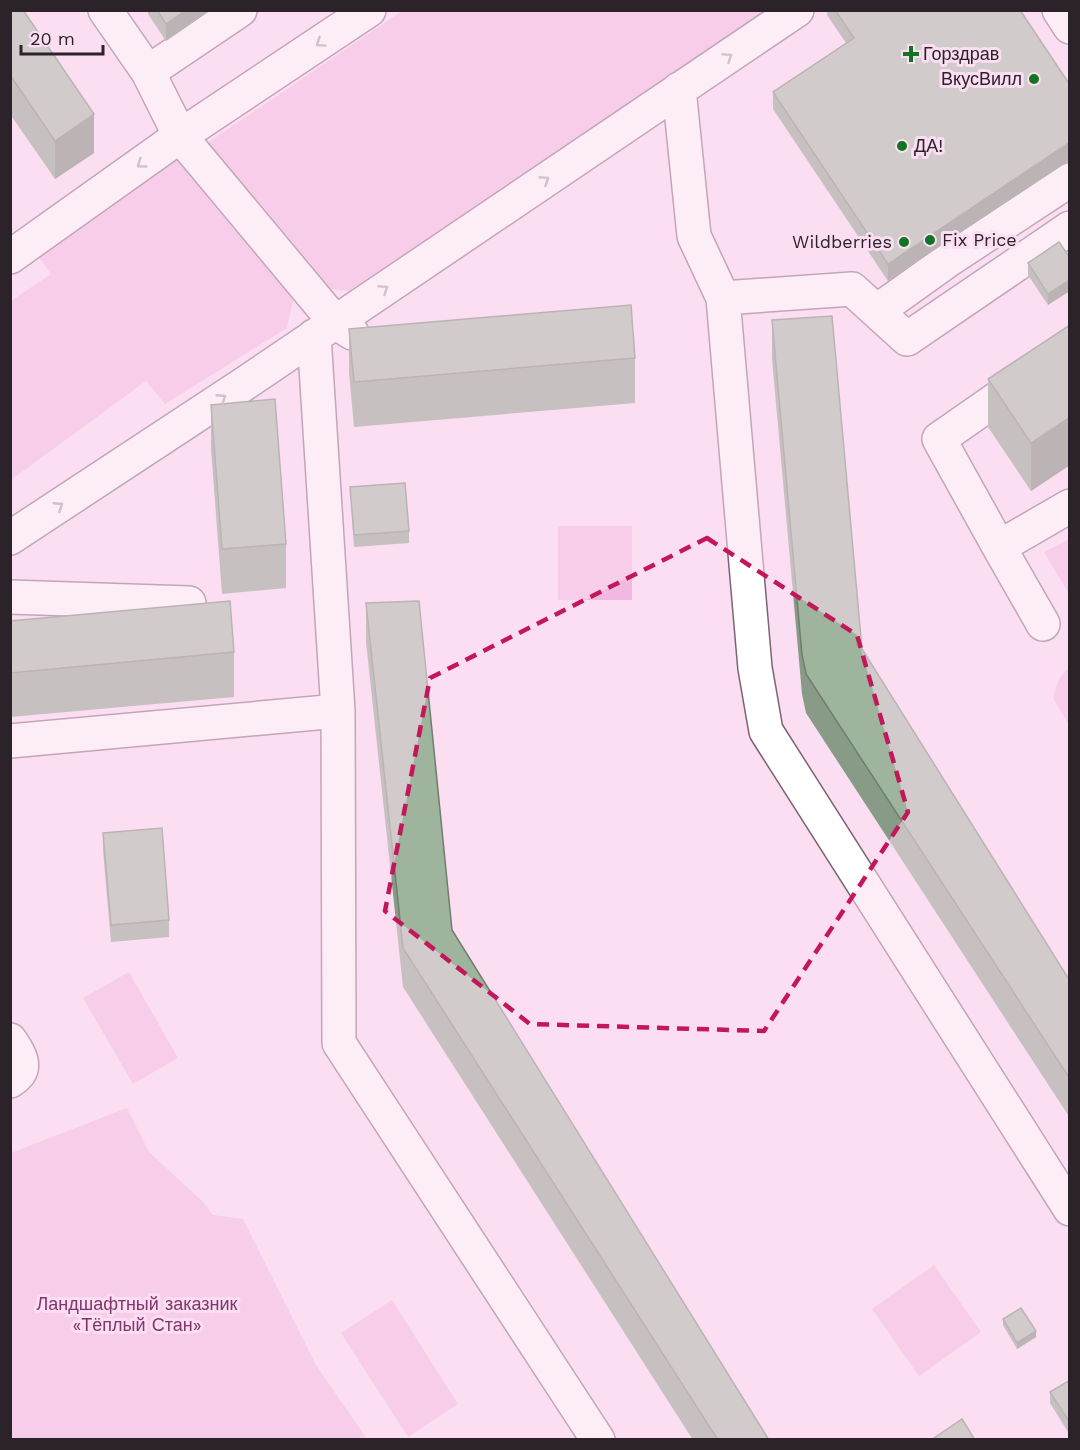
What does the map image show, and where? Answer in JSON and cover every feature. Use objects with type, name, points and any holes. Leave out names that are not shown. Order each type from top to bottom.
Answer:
[{"type":"street","points":[[105,10],[148,72],[180,136],[325,329],[338,711],[339,1043],[598,1440]]},
{"type":"street","points":[[148,72],[240,10]]},
{"type":"street","points":[[11,257],[180,136],[369,10]]},
{"type":"street","points":[[10,538],[325,329],[797,10]]},
{"type":"street","points":[[1059,10],[1070,27]]},
{"type":"street","points":[[679,89],[694,236],[723,298],[756,668],[766,731],[1070,1209]]},
{"type":"street","points":[[877,311],[947,261],[1070,180]]},
{"type":"street","points":[[723,298],[852,289],[907,339],[1070,228]]},
{"type":"street","points":[[325,329],[365,341],[385,339]]},
{"type":"street","points":[[1043,624],[939,439],[1070,348]]},
{"type":"street","points":[[999,547],[1070,506]]},
{"type":"street","points":[[10,597],[189,603]]},
{"type":"street","points":[[10,741],[338,711]]},
{"type":"street","points":[[10,1040],[21,1058],[22,1066],[17,1077],[10,1081]]},
{"type":"highlighted area","points":[[707,538],[857,635],[908,812],[764,1031],[530,1024],[385,911],[430,678]]},
{"type":"green space","points":[[402,11],[767,11],[349,291],[322,288],[206,144]]},
{"type":"green space","points":[[176,153],[294,296],[287,328],[165,404],[146,381],[11,480],[11,301],[51,274],[36,253]]},
{"type":"green space","points":[[558,526],[632,526],[632,600],[558,600]]},
{"type":"green space","points":[[1069,539],[1069,594],[1044,552]]},
{"type":"green space","points":[[1069,668],[1069,725],[1053,698],[1060,677]]},
{"type":"green space","points":[[129,972],[178,1058],[133,1084],[83,998]]},
{"type":"green space","name":"Ландшафтный заказник «Тёплый Стан»","points":[[127,1108],[149,1152],[202,1201],[213,1215],[243,1219],[316,1365],[367,1439],[11,1439],[11,1153]]},
{"type":"green space","points":[[934,1265],[981,1332],[919,1376],[872,1309]]},
{"type":"green space","points":[[392,1300],[458,1404],[408,1437],[341,1333]]},
{"type":"building","points":[[10,10],[23,10],[94,114],[55,141],[10,75]]},
{"type":"building","points":[[157,10],[186,10],[166,24]]},
{"type":"building","points":[[835,10],[1020,10],[1070,85],[1070,142],[888,264],[773,92],[854,38]]},
{"type":"building","points":[[1059,242],[1070,258],[1070,280],[1048,294],[1028,263]]},
{"type":"building","points":[[631,305],[635,358],[354,382],[349,329]]},
{"type":"building","points":[[832,316],[862,649],[1070,981],[1070,1079],[806,674],[802,655],[772,320]]},
{"type":"building","points":[[1070,325],[1070,417],[1031,443],[988,379]]},
{"type":"building","points":[[275,399],[286,544],[222,549],[211,405]]},
{"type":"building","points":[[405,483],[409,531],[354,535],[350,487]]},
{"type":"building","points":[[230,601],[234,652],[10,673],[10,621]]},
{"type":"building","points":[[419,601],[452,930],[769,1440],[718,1440],[403,948],[366,603]]},
{"type":"building","points":[[162,828],[169,920],[111,925],[103,833]]},
{"type":"building","points":[[1021,1308],[1036,1331],[1017,1343],[1003,1319]]},
{"type":"building","points":[[1070,1380],[1070,1423],[1050,1392]]},
{"type":"building","points":[[962,1419],[975,1440],[931,1440]]},
{"type":"place","name":"Горздрав","points":[[911,54]]},
{"type":"place","name":"ВкусВилл","points":[[1034,79]]},
{"type":"place","name":"ДА!","points":[[902,146]]},
{"type":"place","name":"Fix Price","points":[[930,240]]},
{"type":"place","name":"Wildberries","points":[[904,242]]}]
